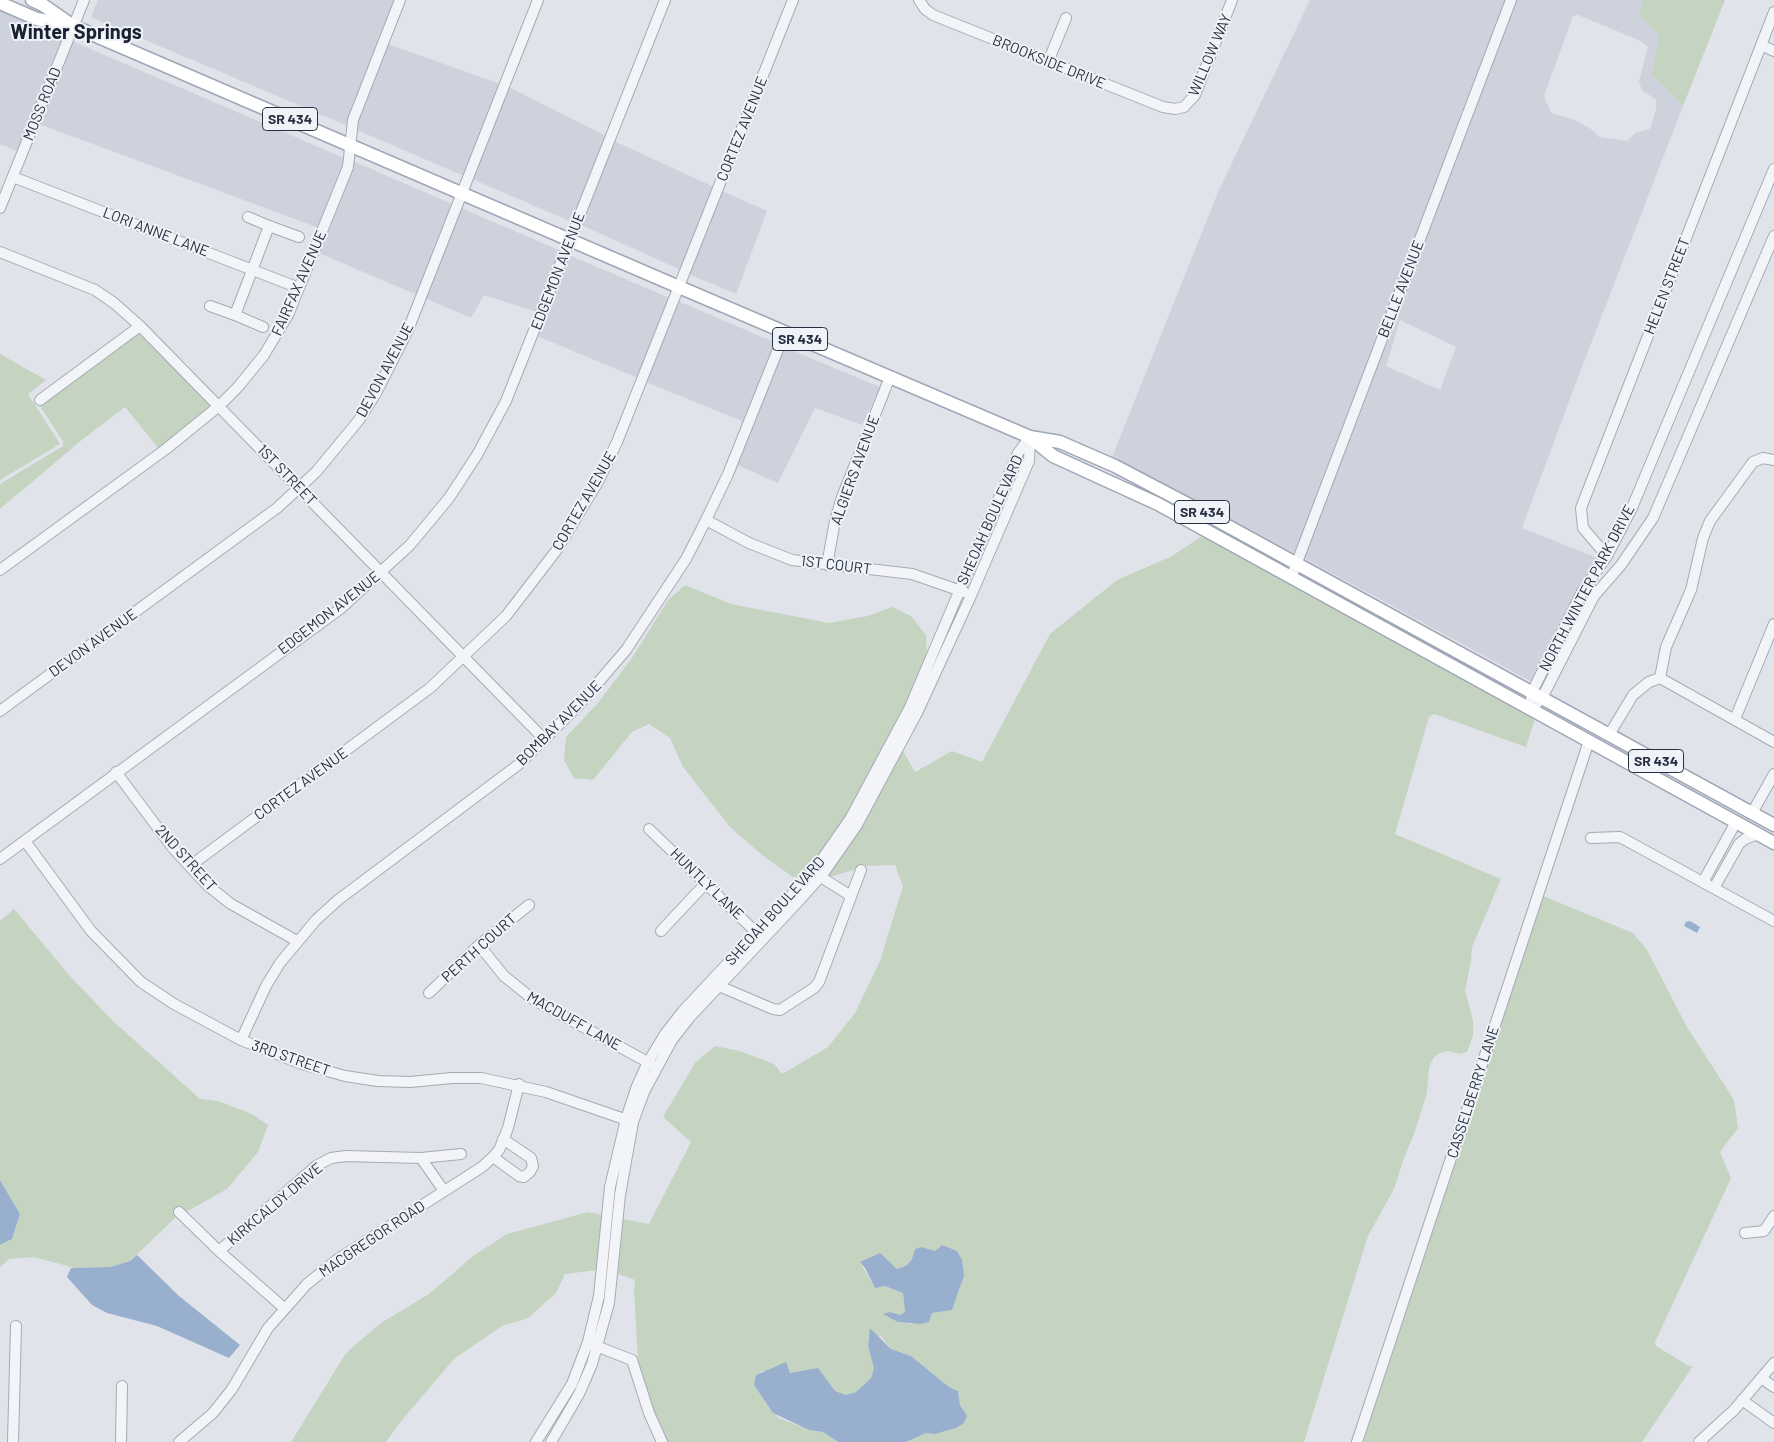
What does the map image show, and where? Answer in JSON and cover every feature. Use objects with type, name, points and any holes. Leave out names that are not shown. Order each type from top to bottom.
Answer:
[{"type":"main road","name":"SR 434","points":[[32,0],[44,5],[73,26]]},
{"type":"main road","name":"SR 434","points":[[0,3],[37,19],[73,26],[1030,437],[1060,442],[1141,479],[1772,825]]},
{"type":"main road","name":"SR 434","points":[[1030,437],[1053,456],[1158,504],[1774,843]]},
{"type":"main road","points":[[1332,600],[1368,602]]},
{"type":"main road","points":[[1717,812],[1742,816],[1752,813]]},
{"type":"main road","points":[[1736,822],[1753,821],[1772,825]]},
{"type":"street","name":"MOSS ROAD","points":[[0,208],[84,0]]},
{"type":"street","name":"FAIRFAX AVENUE","points":[[0,570],[166,449],[219,406],[238,388],[264,354],[288,315],[348,168],[353,120],[400,0]]},
{"type":"street","name":"DEVON AVENUE","points":[[0,711],[257,524],[299,488],[338,448],[376,393],[408,330],[538,0]]},
{"type":"street","name":"EDGEMON AVENUE","points":[[0,859],[340,609],[382,573],[433,518],[477,454],[506,401],[665,0]]},
{"type":"street","name":"CORTEZ AVENUE","points":[[190,866],[399,713],[464,657],[506,616],[542,571],[575,521],[617,442],[793,0]]},
{"type":"street","name":"WILLOW WAY","points":[[1184,108],[1195,95],[1232,0]]},
{"type":"street","name":"BELLE AVENUE","points":[[1291,578],[1511,0]]},
{"type":"street","name":"BROOKSIDE DRIVE","points":[[919,1],[933,15],[1048,62],[1164,108],[1184,108]]},
{"type":"street","name":"HELEN STREET","points":[[1607,556],[1583,528],[1581,508],[1774,12]]},
{"type":"street","points":[[1048,62],[1066,18]]},
{"type":"street","points":[[1761,46],[1774,51]]},
{"type":"street","name":"NORTH WINTER PARK DRIVE","points":[[1530,709],[1582,592],[1607,556],[1631,510],[1774,169]]},
{"type":"street","name":"LORI ANNE LANE","points":[[13,177],[299,288]]},
{"type":"street","points":[[248,217],[300,237]]},
{"type":"street","points":[[235,315],[269,226]]},
{"type":"street","name":"NORTH WINTER PARK DRIVE","points":[[1537,695],[1594,596],[1621,565],[1653,518],[1774,236]]},
{"type":"street","name":"1ST STREET","points":[[0,252],[94,290],[114,303],[140,326],[544,739]]},
{"type":"street","points":[[210,306],[263,327]]},
{"type":"street","points":[[40,400],[140,326]]},
{"type":"street","name":"BOMBAY AVENUE","points":[[241,1040],[266,986],[297,941],[338,900],[518,765],[577,707],[626,650],[686,559],[706,520],[728,474],[785,332]]},
{"type":"street","name":"ALGIERS AVENUE","points":[[828,565],[835,520],[842,497],[890,377]]},
{"type":"street","name":"SHEOAH BOULEVARD","points":[[816,875],[850,819],[910,707],[1018,453],[1030,437]]},
{"type":"street","name":"SHEOAH BOULEVARD","points":[[550,1442],[579,1394],[593,1344],[610,1187],[629,1121],[665,1034],[683,1011],[760,936],[816,875],[857,825],[917,713],[971,595],[1029,461],[1030,437]]},
{"type":"street","points":[[1660,678],[1664,653],[1691,590],[1703,538],[1710,521],[1753,462],[1763,458],[1774,460]]},
{"type":"street","name":"1ST COURT","points":[[706,520],[769,552],[792,560],[912,574],[971,595]]},
{"type":"street","points":[[1735,719],[1774,624]]},
{"type":"street","points":[[1609,735],[1633,696],[1649,682],[1660,678],[1774,742]]},
{"type":"street","name":"CASSELBERRY LANE","points":[[1357,1442],[1589,741]]},
{"type":"street","name":"2ND STREET","points":[[116,772],[172,847],[207,885],[231,904],[297,941]]},
{"type":"street","points":[[1752,813],[1774,774]]},
{"type":"street","points":[[1703,882],[1736,822]]},
{"type":"street","name":"HUNTLY LANE","points":[[649,829],[760,936]]},
{"type":"street","points":[[1714,888],[1739,844],[1745,839],[1758,834]]},
{"type":"street","points":[[1591,838],[1620,838],[1774,920]]},
{"type":"street","name":"3RD STREET","points":[[25,841],[90,931],[135,976],[174,1004],[241,1040],[302,1064],[345,1076],[378,1081],[410,1082],[452,1078],[481,1078],[519,1084],[629,1121]]},
{"type":"street","points":[[1718,856],[1729,862]]},
{"type":"street","points":[[719,986],[773,1009],[785,1008],[819,982],[861,870]]},
{"type":"street","points":[[816,875],[851,896]]},
{"type":"street","points":[[661,931],[706,883]]},
{"type":"street","name":"PERTH COURT","points":[[429,993],[479,945],[530,905]]},
{"type":"street","name":"SHEOAH BOULEVARD","points":[[652,1064],[760,936]]},
{"type":"street","name":"MACDUFF LANE","points":[[479,945],[504,976],[534,1000],[652,1064]]},
{"type":"street","name":"MACGREGOR ROAD","points":[[179,1442],[218,1407],[232,1389],[268,1328],[307,1284],[338,1259],[482,1167],[493,1158],[503,1139],[519,1084]]},
{"type":"street","points":[[493,1158],[519,1176],[524,1177],[530,1172],[533,1166],[531,1158],[503,1139]]},
{"type":"street","name":"KIRKCALDY DRIVE","points":[[219,1251],[316,1166],[331,1158],[346,1156],[421,1158],[461,1154]]},
{"type":"street","points":[[421,1158],[444,1191]]},
{"type":"street","points":[[179,1212],[219,1251],[284,1308]]},
{"type":"street","points":[[1745,1233],[1764,1231],[1774,1216]]},
{"type":"street","points":[[13,1442],[16,1326]]},
{"type":"street","points":[[593,1344],[632,1360],[649,1413],[662,1442]]},
{"type":"street","name":"SHEOAH BOULEVARD","points":[[536,1442],[572,1384],[593,1344]]},
{"type":"street","points":[[1699,1442],[1742,1400],[1774,1362]]},
{"type":"street","points":[[1761,1378],[1774,1387]]},
{"type":"street","points":[[121,1442],[122,1386]]},
{"type":"street","points":[[1742,1400],[1774,1423]]},
{"type":"shaded area","points":[[98,0],[394,0],[348,126],[91,17]]},
{"type":"shaded area","points":[[1310,0],[1506,0],[1296,554],[1112,457],[1218,192]]},
{"type":"shaded area","points":[[1516,0],[1643,0],[1639,15],[1660,35],[1652,75],[1683,106],[1522,528],[1600,559],[1532,682],[1304,558]],"holes":[[[1578,15],[1641,41],[1648,47],[1639,81],[1642,91],[1656,99],[1656,109],[1650,129],[1635,133],[1628,141],[1599,137],[1591,129],[1572,119],[1551,113],[1544,96],[1573,16]],[[1400,320],[1456,347],[1440,390],[1386,366]]]},
{"type":"shaded area","points":[[0,10],[63,38],[17,151],[0,144]]},
{"type":"shaded area","points":[[72,41],[344,158],[343,167],[319,228],[39,124]]},
{"type":"shaded area","points":[[388,44],[500,84],[464,176],[357,130],[358,120]]},
{"type":"shaded area","points":[[509,87],[606,136],[572,222],[472,179]]},
{"type":"shaded area","points":[[614,141],[714,187],[681,270],[581,225]]},
{"type":"shaded area","points":[[353,161],[452,204],[417,295],[319,253]]},
{"type":"shaded area","points":[[722,191],[767,211],[736,294],[689,274]]},
{"type":"shaded area","points":[[461,208],[561,251],[537,312],[484,295],[471,318],[425,298]]},
{"type":"shaded area","points":[[569,255],[670,298],[638,378],[537,336]]},
{"type":"shaded area","points":[[678,301],[776,343],[737,440],[742,421],[646,382]]},
{"type":"shaded area","points":[[784,347],[880,387],[862,425],[815,408],[778,483],[737,465]]},
{"type":"green space","points":[[1643,0],[1725,0],[1683,106],[1652,75],[1659,35],[1639,15]]},
{"type":"green space","points":[[139,332],[212,406],[159,449],[125,407],[83,439],[0,509],[0,484],[63,446],[63,441],[40,406]]},
{"type":"green space","points":[[0,354],[46,380],[28,394],[60,444],[0,480]]},
{"type":"green space","points":[[1202,536],[1535,719],[1526,747],[1434,714],[1429,717],[1395,834],[1501,879],[1472,947],[1465,990],[1473,1021],[1473,1036],[1467,1052],[1459,1054],[1449,1051],[1440,1053],[1434,1057],[1429,1067],[1427,1093],[1414,1134],[1394,1189],[1368,1236],[1304,1442],[906,1442],[926,1433],[935,1434],[956,1428],[963,1409],[960,1405],[958,1391],[949,1387],[911,1356],[891,1349],[881,1336],[868,1338],[874,1368],[871,1378],[856,1392],[846,1395],[835,1391],[826,1382],[805,1370],[797,1373],[761,1371],[754,1385],[773,1413],[779,1418],[809,1430],[823,1432],[838,1442],[667,1442],[653,1411],[638,1363],[635,1280],[618,1274],[622,1219],[649,1224],[691,1142],[663,1117],[695,1063],[715,1046],[739,1051],[774,1064],[782,1074],[828,1047],[855,1013],[880,961],[903,886],[895,865],[865,866],[858,864],[856,869],[830,877],[827,876],[861,827],[903,751],[915,772],[952,751],[982,762],[1050,634],[1117,580],[1172,556]],"holes":[[[921,1247],[962,1260],[964,1276],[952,1310],[932,1313],[927,1321],[910,1324],[898,1322],[890,1312],[900,1315],[905,1312],[903,1293],[885,1286],[875,1288],[860,1262],[884,1257],[897,1269],[907,1265]]]},
{"type":"green space","points":[[685,585],[731,604],[829,623],[868,616],[892,607],[911,616],[926,635],[927,655],[906,705],[846,816],[818,859],[802,877],[793,877],[762,855],[730,827],[683,767],[670,738],[649,724],[632,732],[593,780],[574,778],[564,760],[566,737],[598,703],[632,658],[668,600]]},
{"type":"green space","points":[[1543,896],[1633,933],[1647,950],[1687,1027],[1734,1100],[1738,1128],[1720,1152],[1731,1178],[1655,1342],[1656,1346],[1689,1366],[1693,1366],[1642,1442],[1362,1442]]},
{"type":"green space","points":[[14,909],[68,974],[113,1021],[200,1099],[218,1101],[252,1114],[268,1125],[258,1152],[227,1189],[186,1212],[179,1206],[173,1213],[176,1217],[130,1261],[111,1267],[75,1268],[34,1257],[9,1259],[0,1267],[0,1245],[12,1239],[20,1214],[0,1180],[0,921]]},
{"type":"green space","points":[[588,1212],[603,1215],[598,1270],[565,1274],[556,1293],[528,1318],[502,1326],[454,1359],[402,1420],[386,1442],[291,1442],[346,1353],[381,1323],[429,1294],[473,1256],[507,1234]]},
{"type":"water","points":[[1690,921],[1700,927],[1697,933],[1684,926],[1686,922]]},
{"type":"water","points":[[0,1180],[20,1214],[12,1239],[0,1245]]},
{"type":"water","points":[[942,1245],[957,1251],[962,1260],[964,1276],[952,1310],[932,1313],[929,1322],[920,1324],[898,1322],[883,1314],[890,1312],[900,1315],[905,1312],[903,1293],[885,1286],[875,1288],[860,1262],[880,1253],[897,1269],[907,1265],[912,1259],[915,1249],[921,1247],[935,1251]]},
{"type":"water","points":[[137,1255],[179,1296],[240,1345],[229,1358],[157,1326],[107,1313],[92,1305],[67,1277],[71,1268],[111,1267],[130,1261]]},
{"type":"water","points":[[870,1328],[891,1349],[911,1356],[949,1387],[958,1391],[960,1405],[967,1416],[964,1423],[956,1428],[935,1434],[926,1433],[906,1442],[838,1442],[823,1432],[809,1430],[773,1413],[754,1385],[756,1375],[786,1362],[790,1373],[818,1368],[835,1391],[846,1395],[856,1392],[871,1378],[874,1368],[868,1346]]},
{"type":"district","name":"Winter Springs","points":[[76,32]]}]
